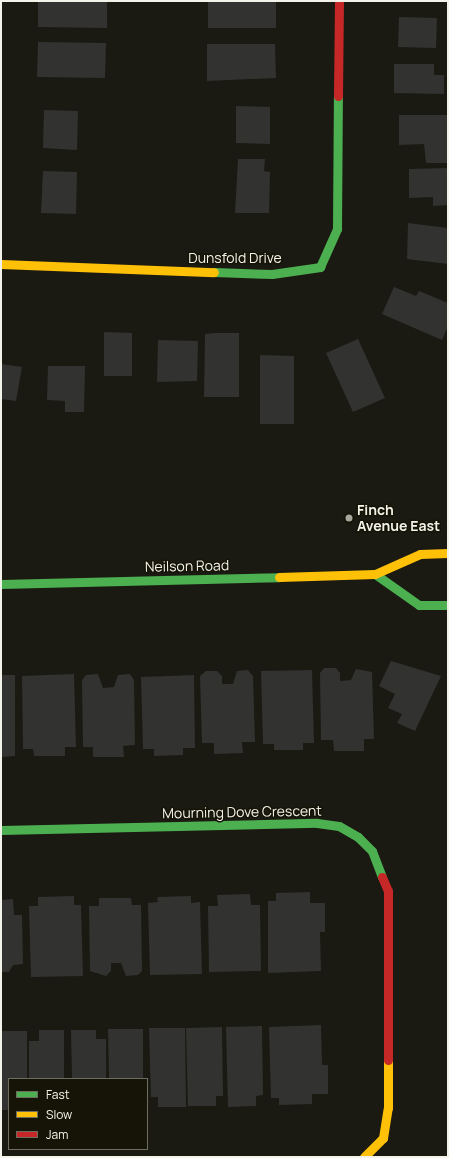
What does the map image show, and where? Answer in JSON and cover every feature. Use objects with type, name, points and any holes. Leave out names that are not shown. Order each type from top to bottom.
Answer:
[{"type":"street","name":"Dunsfold Drive","points":[[1,264],[272,274],[320,267],[337,229],[339,1]]},
{"type":"street","name":"Neilson Road","points":[[1,584],[374,574],[420,554],[448,553]]},
{"type":"street","points":[[374,574],[419,606],[448,605]]},
{"type":"street","name":"Mourning Dove Crescent","points":[[1,830],[317,823],[339,826],[358,837],[372,851],[388,891],[388,1108],[383,1138],[364,1157]]},
{"type":"building","points":[[38,1],[107,1],[107,28],[38,27]]},
{"type":"building","points":[[208,1],[276,1],[276,28],[208,28]]},
{"type":"building","points":[[399,17],[437,18],[436,48],[398,47]]},
{"type":"building","points":[[38,42],[106,43],[105,78],[37,77]]},
{"type":"building","points":[[207,44],[275,44],[276,78],[207,81]]},
{"type":"building","points":[[394,64],[434,64],[434,75],[444,75],[444,94],[394,93]]},
{"type":"building","points":[[236,106],[270,107],[270,144],[236,143]]},
{"type":"building","points":[[44,110],[78,111],[77,150],[43,148]]},
{"type":"building","points":[[399,115],[448,115],[448,163],[426,163],[424,144],[399,145]]},
{"type":"building","points":[[238,159],[265,159],[264,171],[270,172],[269,213],[235,213]]},
{"type":"building","points":[[448,168],[448,205],[433,206],[433,197],[409,198],[409,169]]},
{"type":"building","points":[[43,171],[77,172],[76,214],[41,213]]},
{"type":"building","points":[[408,223],[448,228],[448,264],[407,259]]},
{"type":"building","points":[[394,287],[416,296],[419,291],[448,303],[448,326],[442,340],[382,314]]},
{"type":"building","points":[[104,332],[132,333],[132,376],[104,376]]},
{"type":"building","points":[[239,333],[239,397],[204,397],[205,334]]},
{"type":"building","points":[[358,339],[385,398],[353,412],[326,353]]},
{"type":"building","points":[[158,340],[198,341],[197,381],[157,382]]},
{"type":"building","points":[[260,355],[294,356],[294,424],[260,424]]},
{"type":"building","points":[[1,364],[22,367],[16,401],[1,399]]},
{"type":"building","points":[[48,366],[85,366],[84,412],[65,412],[65,401],[47,400]]},
{"type":"building","points":[[391,661],[441,676],[415,731],[397,723],[402,714],[388,708],[395,694],[379,686]]},
{"type":"building","points":[[324,668],[336,668],[340,673],[340,681],[351,680],[356,669],[372,672],[374,739],[364,739],[364,751],[334,751],[333,740],[321,740],[320,673]]},
{"type":"building","points":[[248,670],[253,676],[255,742],[242,742],[243,753],[214,754],[214,743],[202,743],[200,676],[206,671],[217,671],[222,676],[222,684],[233,684],[237,671]]},
{"type":"building","points":[[312,670],[314,743],[303,743],[303,750],[274,750],[274,744],[263,744],[261,671]]},
{"type":"building","points":[[74,674],[76,747],[65,747],[65,756],[34,756],[33,749],[23,749],[22,676]]},
{"type":"building","points":[[98,674],[103,688],[114,687],[118,675],[130,674],[134,680],[135,745],[123,746],[124,757],[93,757],[93,747],[83,747],[82,680],[86,675]]},
{"type":"building","points":[[1,675],[15,675],[15,756],[1,757]]},
{"type":"building","points":[[194,675],[195,748],[183,748],[183,755],[154,756],[154,749],[143,749],[141,677]]},
{"type":"building","points":[[310,892],[310,903],[325,903],[325,932],[320,932],[321,971],[268,973],[268,901],[276,901],[276,893]]},
{"type":"building","points":[[250,894],[251,905],[260,905],[261,971],[209,972],[208,906],[218,906],[217,895]]},
{"type":"building","points":[[74,896],[74,905],[81,905],[83,976],[31,977],[29,906],[38,906],[38,897]]},
{"type":"building","points":[[191,896],[191,903],[200,902],[202,974],[150,975],[148,903],[158,902],[157,897]]},
{"type":"building","points":[[99,898],[131,898],[132,905],[141,905],[142,971],[138,975],[126,976],[121,963],[111,963],[111,971],[106,976],[90,971],[89,906],[99,906]]},
{"type":"building","points":[[13,899],[14,915],[22,915],[23,964],[13,965],[9,972],[1,972],[1,900]]},
{"type":"building","points":[[321,1025],[322,1065],[328,1065],[328,1094],[312,1094],[312,1104],[279,1105],[279,1098],[271,1098],[269,1027]]},
{"type":"building","points":[[262,1026],[263,1095],[256,1096],[256,1106],[228,1107],[226,1027]]},
{"type":"building","points":[[222,1027],[223,1096],[216,1096],[216,1106],[188,1106],[186,1028]]},
{"type":"building","points":[[149,1028],[185,1028],[186,1107],[158,1107],[158,1097],[151,1097]]},
{"type":"building","points":[[108,1029],[143,1029],[143,1078],[109,1078]]},
{"type":"building","points":[[39,1030],[64,1030],[64,1078],[29,1078],[29,1041],[39,1041]]},
{"type":"building","points":[[71,1030],[96,1030],[96,1039],[106,1039],[106,1078],[72,1078]]},
{"type":"building","points":[[1,1031],[27,1031],[27,1078],[8,1078],[8,1110],[1,1110]]},
{"type":"traffic: fast","points":[[214,272],[272,274],[320,267],[337,229],[338,96]]},
{"type":"traffic: fast","points":[[375,574],[419,605],[448,605]]},
{"type":"traffic: fast","points":[[1,584],[279,577]]},
{"type":"traffic: fast","points":[[1,830],[317,823],[339,826],[358,837],[372,851],[382,877]]},
{"type":"traffic: slow","points":[[1,264],[214,272]]},
{"type":"traffic: slow","points":[[279,577],[375,574],[420,554],[448,553]]},
{"type":"traffic: slow","points":[[364,1157],[383,1138],[388,1108],[388,1060]]},
{"type":"traffic: jam","points":[[338,96],[339,1]]},
{"type":"traffic: jam","points":[[382,877],[388,891],[388,1060]]},
{"type":"place","name":"Finch Avenue East","points":[[349,518]]}]
